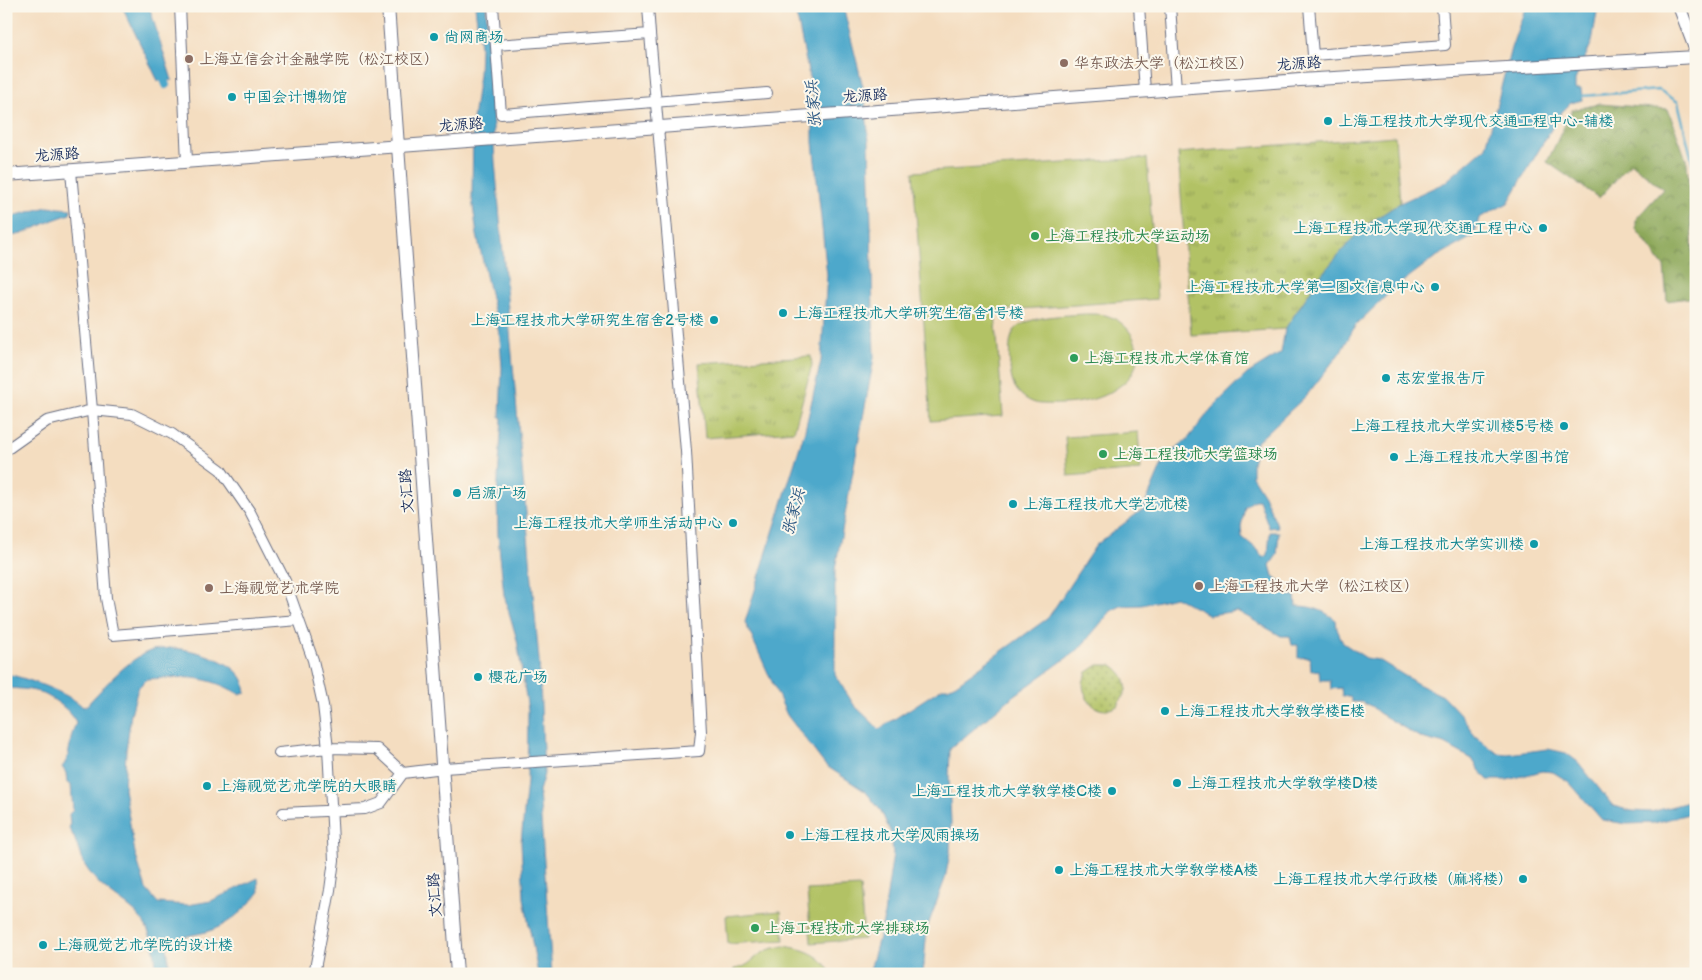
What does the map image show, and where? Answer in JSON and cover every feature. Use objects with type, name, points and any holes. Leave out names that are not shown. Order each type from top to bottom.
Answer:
[{"type":"main road","name":"文汇路","points":[[388,6],[444,768],[457,974]]},
{"type":"main road","points":[[1679,6],[1696,51]]},
{"type":"main road","name":"龙源路","points":[[6,176],[467,140],[1300,80],[1696,57]]},
{"type":"street","points":[[180,6],[187,162]]},
{"type":"street","points":[[493,6],[501,114],[767,93]]},
{"type":"street","points":[[284,813],[365,809],[381,803],[403,773],[444,768],[699,751],[701,732],[686,451],[648,6]]},
{"type":"street","points":[[1140,6],[1145,91]]},
{"type":"street","points":[[1170,6],[1176,89]]},
{"type":"street","points":[[1310,6],[1313,55],[1444,45],[1442,6]]},
{"type":"street","points":[[496,45],[650,34]]},
{"type":"street","points":[[71,170],[106,598],[113,636],[299,620]]},
{"type":"street","points":[[6,450],[48,421],[92,410],[132,414],[172,434],[221,470],[254,520],[285,581],[313,660],[323,705],[328,748],[334,860],[314,974]]},
{"type":"street","points":[[279,753],[328,748],[377,748],[403,773]]},
{"type":"green space","points":[[1599,104],[1668,109],[1687,162],[1696,297],[1667,301],[1664,267],[1636,229],[1636,219],[1663,189],[1631,163],[1599,198],[1547,162],[1572,110]]},
{"type":"green space","points":[[1395,136],[1400,203],[1362,228],[1322,274],[1285,329],[1191,335],[1178,153]]},
{"type":"green space","name":"上海工程技术大学运动场","points":[[1147,158],[1157,299],[995,311],[1003,416],[931,421],[913,172]]},
{"type":"green space","name":"上海工程技术大学体育馆","points":[[1086,314],[1105,315],[1126,327],[1136,346],[1137,356],[1130,376],[1121,385],[1103,396],[1083,402],[1037,404],[1024,398],[1015,387],[1010,372],[1010,342],[1015,330],[1036,319]]},
{"type":"green space","points":[[811,356],[812,365],[794,431],[705,438],[699,363]]},
{"type":"green space","name":"上海工程技术大学篮球场","points":[[1138,432],[1141,470],[1068,476],[1065,437]]},
{"type":"green space","points":[[1098,665],[1112,665],[1121,673],[1126,682],[1125,692],[1119,705],[1113,708],[1100,709],[1092,705],[1085,696],[1083,684],[1086,673]]},
{"type":"green space","points":[[860,887],[864,939],[811,943],[807,890]]},
{"type":"green space","name":"上海工程技术大学排球场","points":[[781,911],[784,940],[728,944],[726,916]]},
{"type":"green space","points":[[784,946],[812,954],[823,962],[831,974],[734,974],[734,969],[747,965],[766,951]]},
{"type":"water","points":[[122,6],[149,6],[172,80],[158,81]]},
{"type":"water","points":[[475,6],[486,6],[495,162],[539,660],[544,774],[539,791],[552,974],[538,974],[524,898],[521,842],[527,782],[528,710],[517,640],[504,595],[498,536],[497,495],[502,418],[500,417],[502,368],[500,338],[477,235],[472,198],[473,120],[479,74],[480,47]]},
{"type":"water","name":"张家浜","points":[[792,6],[843,6],[864,91],[869,142],[874,358],[835,569],[835,675],[854,705],[879,729],[942,688],[948,688],[956,684],[1048,618],[1096,545],[1143,509],[1166,455],[1187,440],[1212,408],[1247,374],[1281,353],[1285,329],[1322,274],[1362,228],[1400,203],[1444,183],[1486,147],[1511,48],[1526,6],[1598,6],[1592,42],[1575,80],[1575,89],[1581,89],[1582,100],[1571,103],[1560,114],[1508,203],[1479,218],[1474,236],[1434,258],[1393,289],[1355,326],[1342,350],[1307,395],[1257,442],[1252,463],[1252,476],[1264,495],[1278,527],[1269,528],[1259,500],[1254,500],[1245,507],[1241,527],[1242,537],[1258,550],[1263,558],[1268,555],[1270,532],[1279,532],[1277,555],[1270,565],[1273,576],[1284,584],[1287,595],[1295,596],[1296,606],[1317,609],[1327,614],[1336,620],[1337,629],[1343,643],[1366,658],[1379,660],[1418,684],[1443,696],[1461,715],[1475,736],[1497,753],[1508,754],[1548,749],[1566,753],[1578,762],[1613,806],[1632,811],[1651,812],[1696,800],[1696,812],[1654,823],[1627,824],[1602,820],[1569,782],[1553,772],[1542,771],[1507,780],[1488,780],[1472,759],[1445,744],[1421,738],[1379,713],[1371,706],[1361,702],[1352,702],[1350,696],[1342,696],[1341,688],[1331,689],[1330,680],[1320,680],[1319,670],[1311,671],[1310,657],[1298,658],[1298,645],[1292,645],[1290,636],[1281,636],[1237,611],[1209,615],[1175,597],[1142,605],[1121,606],[1111,611],[1079,649],[1011,698],[950,749],[950,853],[945,879],[927,928],[923,974],[869,974],[883,922],[893,853],[891,833],[881,811],[866,792],[825,765],[787,715],[745,622],[805,430],[821,361],[827,275],[813,142],[813,96],[798,22]]},
{"type":"water","points":[[47,207],[71,209],[70,214],[22,234],[6,237],[6,218]]},
{"type":"water","points":[[169,648],[188,650],[221,661],[238,673],[244,681],[246,692],[239,694],[215,683],[194,678],[147,679],[138,688],[131,714],[126,751],[124,789],[135,853],[146,889],[158,903],[188,905],[211,901],[258,878],[259,893],[242,911],[222,926],[206,932],[185,936],[171,943],[167,947],[170,974],[156,974],[155,955],[151,938],[143,922],[137,914],[92,876],[69,829],[69,814],[73,810],[71,785],[67,783],[66,773],[62,767],[66,761],[76,723],[74,719],[62,705],[41,693],[21,689],[9,688],[6,690],[6,674],[47,687],[83,707],[135,659],[153,650]]},
{"type":"waterway","points":[[161,72],[166,85]]},
{"type":"waterway","points":[[1582,96],[1659,90],[1678,102],[1694,169],[1696,194]]},
{"type":"place","name":"尚网商场","points":[[434,37]]},
{"type":"place","name":"上海立信会计金融学院（松江校区）","points":[[189,59]]},
{"type":"place","name":"华东政法大学（松江校区）","points":[[1064,63]]},
{"type":"place","name":"中国会计博物馆","points":[[232,97]]},
{"type":"place","name":"上海工程技术大学现代交通工程中心-辅楼","points":[[1328,121]]},
{"type":"place","name":"上海工程技术大学现代交通工程中心","points":[[1543,228]]},
{"type":"place","name":"上海工程技术大学运动场","points":[[1035,236]]},
{"type":"place","name":"上海工程技术大学第二图文信息中心","points":[[1435,287]]},
{"type":"place","name":"上海工程技术大学研究生宿舍1号楼","points":[[783,313]]},
{"type":"place","name":"上海工程技术大学研究生宿舍2号楼","points":[[714,320]]},
{"type":"place","name":"上海工程技术大学体育馆","points":[[1074,358]]},
{"type":"place","name":"志宏堂报告厅","points":[[1386,378]]},
{"type":"place","name":"上海工程技术大学实训楼5号楼","points":[[1564,426]]},
{"type":"place","name":"上海工程技术大学篮球场","points":[[1103,454]]},
{"type":"place","name":"上海工程技术大学图书馆","points":[[1394,457]]},
{"type":"place","name":"启源广场","points":[[457,493]]},
{"type":"place","name":"上海工程技术大学艺术楼","points":[[1013,504]]},
{"type":"place","name":"上海工程技术大学师生活动中心","points":[[733,523]]},
{"type":"place","name":"上海工程技术大学实训楼","points":[[1534,544]]},
{"type":"place","name":"上海工程技术大学（松江校区）","points":[[1199,586]]},
{"type":"place","name":"上海视觉艺术学院","points":[[209,588]]},
{"type":"place","name":"樱花广场","points":[[478,677]]},
{"type":"place","name":"上海工程技术大学教学楼E楼","points":[[1165,711]]},
{"type":"place","name":"上海工程技术大学教学楼D楼","points":[[1177,783]]},
{"type":"place","name":"上海视觉艺术学院的大眼睛","points":[[207,786]]},
{"type":"place","name":"上海工程技术大学教学楼C楼","points":[[1112,791]]},
{"type":"place","name":"上海工程技术大学风雨操场","points":[[790,835]]},
{"type":"place","name":"上海工程技术大学教学楼A楼","points":[[1059,870]]},
{"type":"place","name":"上海工程技术大学行政楼（麻将楼）","points":[[1523,879]]},
{"type":"place","name":"上海工程技术大学排球场","points":[[755,928]]},
{"type":"place","name":"上海视觉艺术学院的设计楼","points":[[43,945]]}]
